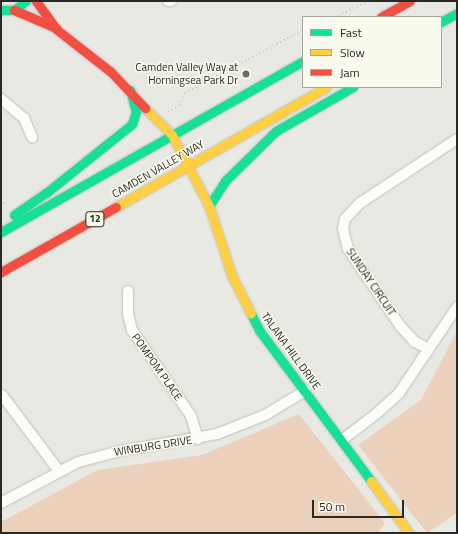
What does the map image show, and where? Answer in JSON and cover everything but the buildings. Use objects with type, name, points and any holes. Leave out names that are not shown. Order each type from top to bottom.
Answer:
[{"type":"main road","points":[[14,10],[26,1]]},
{"type":"main road","points":[[36,1],[56,29]]},
{"type":"main road","points":[[383,16],[410,1]]},
{"type":"main road","points":[[1,10],[14,10],[56,29]]},
{"type":"main road","points":[[442,21],[457,13]]},
{"type":"main road","name":"TALANA HILL DRIVE","points":[[56,29],[130,90],[172,134],[209,206],[232,276],[245,306],[259,330],[342,440],[409,533]]},
{"type":"main road","name":"CAMDEN VALLEY WAY","points":[[1,232],[302,62]]},
{"type":"main road","name":"CAMDEN VALLEY WAY","points":[[1,272],[324,88]]},
{"type":"main road","points":[[209,206],[226,180],[276,131],[351,88]]},
{"type":"main road","points":[[1,223],[46,193],[132,124],[136,112],[130,90]]},
{"type":"street","points":[[1,98],[24,118],[32,137]]},
{"type":"street","name":"SUNDAY CIRCUIT","points":[[429,349],[415,342],[401,327],[348,249],[344,229],[345,220],[360,203],[457,139]]},
{"type":"street","name":"POMPOM PLACE","points":[[128,291],[128,313],[132,330],[191,416],[198,439]]},
{"type":"street","points":[[342,440],[376,414],[399,393],[457,307]]},
{"type":"street","name":"WINBURG DRIVE","points":[[1,503],[59,471],[97,455],[198,439],[217,434],[265,415],[305,391]]},
{"type":"street","points":[[2,395],[59,471]]},
{"type":"path","points":[[337,16],[370,1]]},
{"type":"path","points":[[172,110],[180,105],[186,93],[302,31]]},
{"type":"shaded area","points":[[457,331],[457,513],[427,533],[358,445],[421,400]]},
{"type":"shaded area","points":[[299,414],[385,523],[378,533],[1,533],[1,522],[98,470],[202,455]]},
{"type":"traffic: fast","points":[[1,10],[14,10],[26,1]]},
{"type":"traffic: fast","points":[[442,21],[457,13]]},
{"type":"traffic: fast","points":[[1,232],[302,62]]},
{"type":"traffic: fast","points":[[209,206],[226,180],[276,131],[351,88]]},
{"type":"traffic: fast","points":[[14,215],[46,193],[132,124],[136,112],[130,90]]},
{"type":"traffic: fast","points":[[251,314],[259,330],[371,481]]},
{"type":"traffic: slow","points":[[116,207],[324,88]]},
{"type":"traffic: slow","points":[[145,108],[172,135],[209,206],[232,276],[251,314]]},
{"type":"traffic: slow","points":[[371,481],[409,533]]},
{"type":"traffic: jam","points":[[36,1],[56,29],[111,72],[145,108]]},
{"type":"traffic: jam","points":[[383,16],[410,1]]},
{"type":"traffic: jam","points":[[14,10],[56,28]]},
{"type":"traffic: jam","points":[[1,272],[116,207]]},
{"type":"place","name":"Camden Valley Way at Horningsea Park Dr","points":[[246,74]]}]
